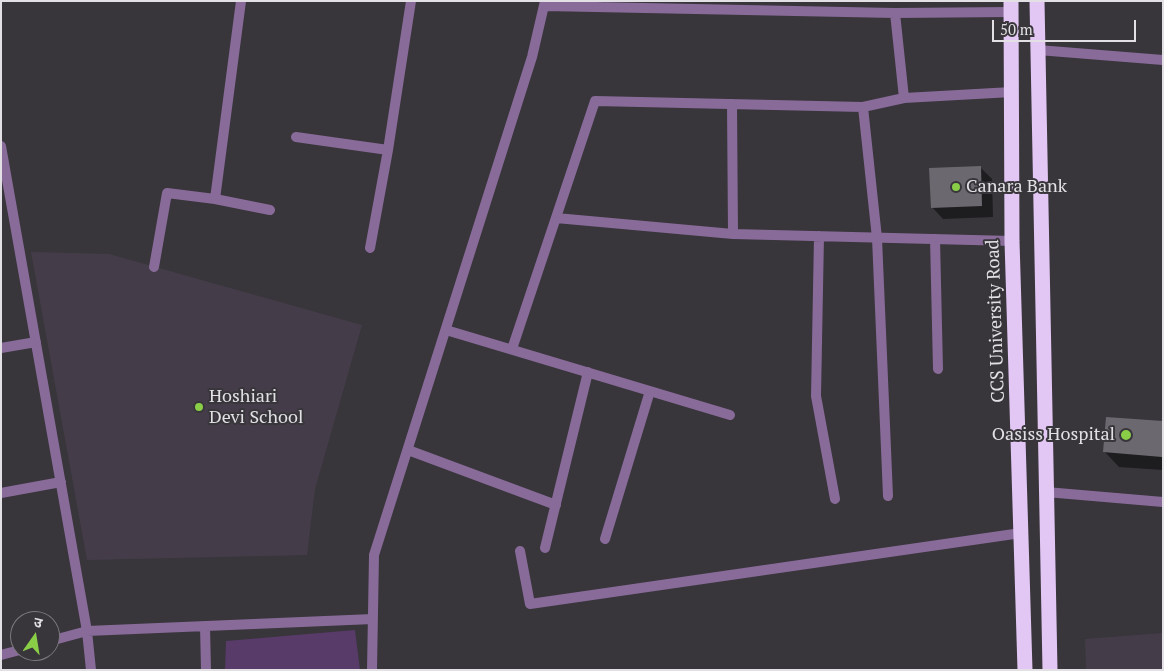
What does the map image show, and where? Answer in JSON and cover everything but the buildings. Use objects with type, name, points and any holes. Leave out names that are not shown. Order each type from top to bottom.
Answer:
[{"type":"highway","points":[[1037,1],[1050,670]]},
{"type":"highway","name":"CCS University Road","points":[[1011,7],[1012,241],[1025,670]]},
{"type":"street","points":[[215,200],[241,1]]},
{"type":"street","points":[[370,248],[388,150],[411,1]]},
{"type":"street","points":[[372,670],[372,580],[374,555],[532,57],[545,3],[894,13],[1011,7]]},
{"type":"street","points":[[894,13],[904,98]]},
{"type":"street","points":[[1038,50],[1163,60]]},
{"type":"street","points":[[512,350],[595,101],[863,106],[904,98],[1012,92]]},
{"type":"street","points":[[732,104],[734,234]]},
{"type":"street","points":[[863,106],[877,238],[888,496]]},
{"type":"street","points":[[296,137],[388,150]]},
{"type":"street","points":[[1,146],[87,631],[92,670]]},
{"type":"street","points":[[154,266],[166,192],[270,210]]},
{"type":"street","points":[[556,218],[734,234],[1012,241]]},
{"type":"street","points":[[819,236],[816,396],[835,499]]},
{"type":"street","points":[[935,239],[938,369]]},
{"type":"street","points":[[446,330],[730,414]]},
{"type":"street","points":[[1,348],[36,342]]},
{"type":"street","points":[[545,548],[588,372]]},
{"type":"street","points":[[605,539],[650,391]]},
{"type":"street","points":[[408,450],[556,505]]},
{"type":"street","points":[[1,494],[60,482]]},
{"type":"street","points":[[1046,492],[1163,502]]},
{"type":"street","points":[[520,551],[530,604],[1021,533]]},
{"type":"street","points":[[60,638],[87,631],[373,619]]},
{"type":"street","points":[[205,626],[206,670]]},
{"type":"shaded area","name":"Hoshiari Devi School","points":[[31,252],[109,254],[362,325],[315,489],[307,555],[87,560]]},
{"type":"shaded area","points":[[355,630],[360,670],[225,670],[226,641]]},
{"type":"shaded area","points":[[1163,633],[1163,670],[1086,670],[1085,639]]},
{"type":"place","name":"Canara Bank","points":[[956,187]]},
{"type":"place","name":"Hoshiari Devi School","points":[[199,407]]},
{"type":"place","name":"Oasiss Hospital","points":[[1126,435]]}]
